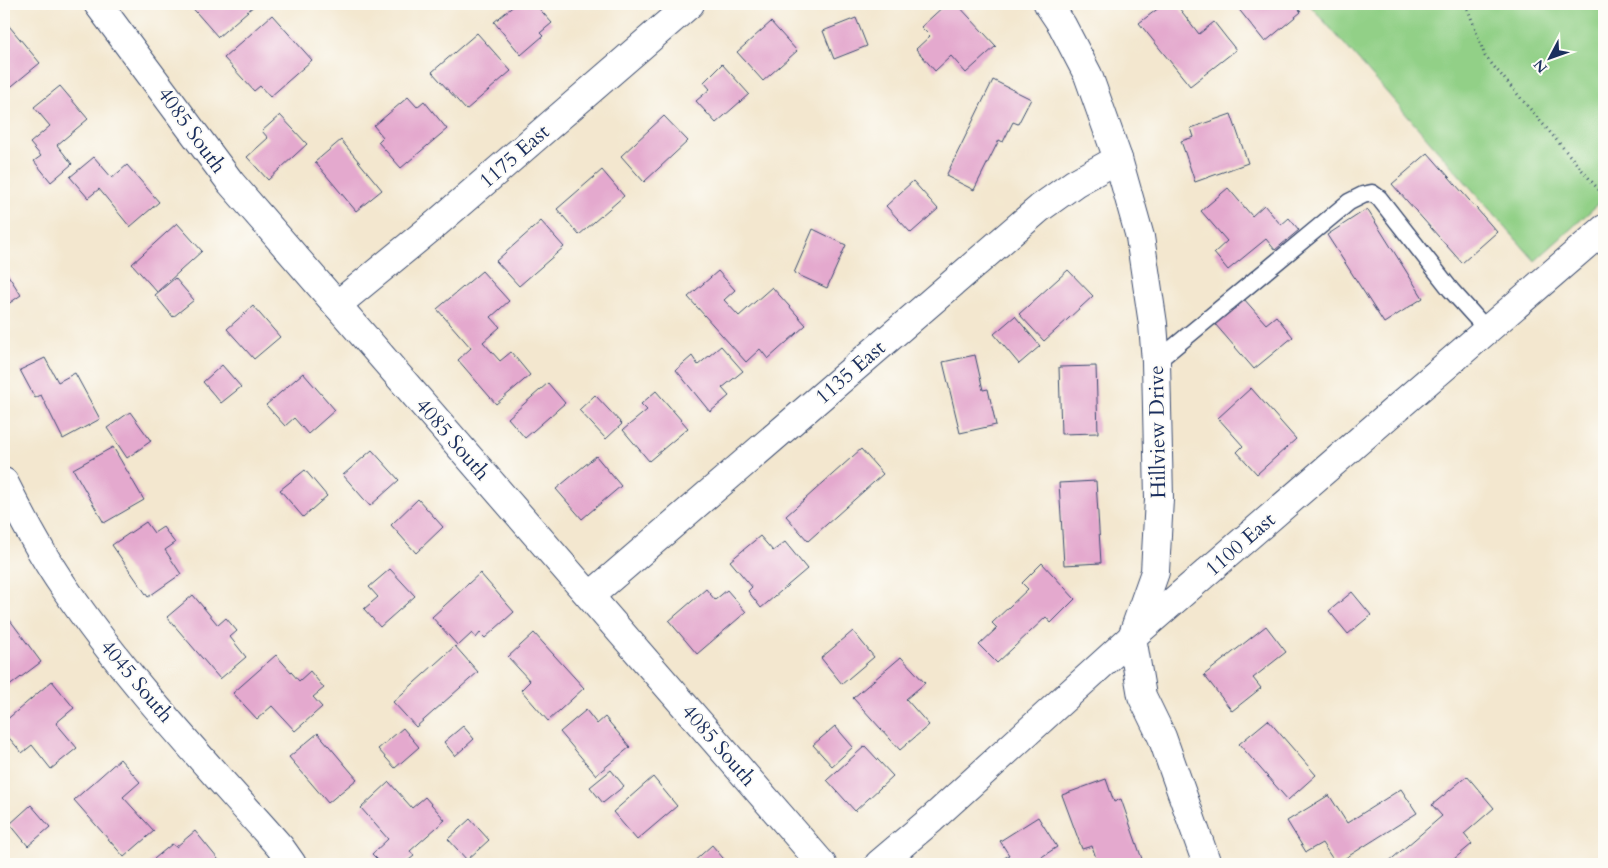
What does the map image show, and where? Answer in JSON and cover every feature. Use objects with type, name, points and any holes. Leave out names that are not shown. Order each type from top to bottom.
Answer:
[{"type":"street","name":"4085 South","points":[[98,4],[231,183],[822,864]]},
{"type":"street","name":"1175 East","points":[[337,306],[445,216],[690,4]]},
{"type":"street","name":"Hillview Drive","points":[[1048,4],[1062,25],[1088,75],[1118,159],[1140,237],[1153,324],[1156,362],[1159,499],[1155,572],[1132,637],[1142,696],[1162,737],[1207,864]]},
{"type":"street","name":"1135 East","points":[[590,596],[1040,208],[1074,183],[1118,159]]},
{"type":"street","name":"1100 East","points":[[879,864],[932,819],[1132,637],[1604,229]]},
{"type":"street","name":"4045 South","points":[[4,482],[27,526],[63,586],[107,647],[280,847],[292,864]]},
{"type":"lane","points":[[1156,362],[1349,202],[1362,194],[1372,193],[1379,198],[1451,290],[1488,331]]},
{"type":"path","points":[[1466,4],[1485,56],[1604,195]]},
{"type":"green space","points":[[1309,4],[1604,4],[1604,199],[1535,261]]},
{"type":"building","points":[[189,4],[256,4],[218,37]]},
{"type":"building","points":[[516,4],[535,4],[552,23],[540,33],[543,36],[521,55],[494,22]]},
{"type":"building","points":[[946,4],[957,4],[996,46],[966,73],[951,56],[935,71],[916,49],[930,36],[921,27]]},
{"type":"building","points":[[1164,4],[1176,4],[1199,34],[1214,22],[1236,50],[1190,86],[1139,23]]},
{"type":"building","points":[[1241,4],[1294,4],[1301,12],[1265,42],[1237,7]]},
{"type":"building","points":[[272,15],[312,60],[270,97],[260,86],[254,91],[224,58]]},
{"type":"building","points":[[856,18],[867,46],[834,59],[823,31]]},
{"type":"building","points":[[4,20],[40,63],[7,90],[4,86]]},
{"type":"building","points":[[771,22],[797,51],[763,81],[737,52]]},
{"type":"building","points":[[477,33],[511,71],[466,110],[432,72]]},
{"type":"building","points":[[722,64],[749,94],[716,123],[696,101],[710,89],[704,82]]},
{"type":"building","points":[[993,80],[1031,99],[1018,124],[1013,122],[1003,142],[999,140],[974,190],[946,176]]},
{"type":"building","points":[[60,86],[88,119],[57,145],[72,164],[51,182],[34,161],[41,156],[30,143],[50,126],[34,107]]},
{"type":"building","points":[[408,97],[417,107],[424,101],[447,129],[401,168],[378,142],[383,137],[374,126]]},
{"type":"building","points":[[1231,114],[1248,163],[1195,182],[1181,141],[1194,137],[1191,128]]},
{"type":"building","points":[[280,115],[307,144],[268,180],[247,157],[268,138],[262,131]]},
{"type":"building","points":[[664,116],[688,141],[644,182],[621,156]]},
{"type":"building","points":[[341,140],[382,190],[356,211],[315,162]]},
{"type":"building","points":[[1428,153],[1497,232],[1462,263],[1392,184]]},
{"type":"building","points":[[94,157],[112,178],[127,165],[159,202],[130,227],[99,189],[88,198],[70,177]]},
{"type":"building","points":[[602,170],[624,196],[579,235],[557,209]]},
{"type":"building","points":[[913,181],[938,209],[911,233],[886,206]]},
{"type":"building","points":[[1228,188],[1252,216],[1264,205],[1281,225],[1289,218],[1299,230],[1275,250],[1266,239],[1228,270],[1214,253],[1227,241],[1201,211]]},
{"type":"building","points":[[1367,209],[1423,298],[1384,323],[1327,235]]},
{"type":"building","points":[[541,221],[564,247],[519,286],[496,261]]},
{"type":"building","points":[[177,223],[202,251],[157,292],[132,264]]},
{"type":"building","points":[[813,229],[846,245],[827,288],[794,273]]},
{"type":"building","points":[[4,269],[21,295],[4,307]]},
{"type":"building","points":[[1068,270],[1093,296],[1044,341],[1019,314]]},
{"type":"building","points":[[482,271],[509,301],[491,317],[500,327],[483,342],[500,361],[511,352],[530,375],[496,404],[458,360],[471,348],[437,309]]},
{"type":"building","points":[[718,271],[735,290],[724,300],[739,316],[772,287],[806,325],[768,359],[760,349],[746,362],[688,297]]},
{"type":"building","points":[[175,278],[194,300],[173,317],[155,295]]},
{"type":"building","points":[[1244,299],[1266,324],[1276,316],[1293,337],[1254,369],[1215,324]]},
{"type":"building","points":[[253,306],[280,337],[254,359],[227,329]]},
{"type":"building","points":[[1015,316],[1040,346],[1019,364],[994,334]]},
{"type":"building","points":[[721,346],[743,371],[722,388],[729,396],[710,412],[676,370],[692,356],[698,365]]},
{"type":"building","points":[[975,355],[983,390],[988,389],[996,425],[960,433],[943,362]]},
{"type":"building","points":[[45,358],[58,382],[75,373],[100,419],[63,439],[41,395],[35,398],[20,370]]},
{"type":"building","points":[[222,365],[241,387],[221,403],[203,382]]},
{"type":"building","points":[[1096,366],[1098,433],[1061,434],[1059,367]]},
{"type":"building","points":[[303,373],[335,410],[308,434],[294,418],[285,426],[266,405]]},
{"type":"building","points":[[548,383],[565,403],[525,438],[508,418]]},
{"type":"building","points":[[1251,388],[1296,439],[1257,474],[1237,452],[1243,446],[1218,418]]},
{"type":"building","points":[[656,391],[688,428],[649,461],[623,430],[647,410],[641,404]]},
{"type":"building","points":[[595,395],[622,424],[606,439],[579,410]]},
{"type":"building","points":[[130,412],[151,441],[127,458],[107,428]]},
{"type":"building","points":[[113,447],[144,500],[104,523],[73,469]]},
{"type":"building","points":[[861,449],[883,474],[808,541],[786,516]]},
{"type":"building","points":[[372,450],[399,480],[370,506],[343,475]]},
{"type":"building","points":[[596,456],[621,486],[582,519],[556,489]]},
{"type":"building","points":[[305,470],[327,496],[303,517],[280,490]]},
{"type":"building","points":[[1096,481],[1101,563],[1064,565],[1059,483]]},
{"type":"building","points":[[418,499],[443,527],[416,553],[391,525]]},
{"type":"building","points":[[146,522],[154,533],[163,527],[175,543],[165,550],[181,574],[148,597],[112,545]]},
{"type":"building","points":[[760,536],[773,551],[785,542],[807,569],[761,608],[748,591],[752,587],[730,561]]},
{"type":"building","points":[[1042,563],[1075,599],[1051,623],[1046,617],[997,663],[979,645],[997,628],[992,623],[1028,589],[1022,583]]},
{"type":"building","points":[[390,569],[415,596],[380,627],[364,609],[378,597],[369,587]]},
{"type":"building","points":[[480,573],[514,612],[485,638],[480,633],[476,638],[472,633],[458,646],[432,617]]},
{"type":"building","points":[[706,589],[715,600],[727,590],[746,612],[697,654],[669,621]]},
{"type":"building","points":[[1352,592],[1371,615],[1348,634],[1329,611]]},
{"type":"building","points":[[193,595],[218,625],[226,618],[237,631],[230,637],[246,657],[220,679],[167,617]]},
{"type":"building","points":[[4,612],[41,662],[4,690]]},
{"type":"building","points":[[1266,626],[1286,652],[1253,678],[1261,688],[1232,711],[1204,675]]},
{"type":"building","points":[[853,631],[874,657],[842,684],[821,658]]},
{"type":"building","points":[[534,633],[584,688],[548,721],[521,690],[530,681],[508,657]]},
{"type":"building","points":[[455,646],[478,672],[416,727],[393,702]]},
{"type":"building","points":[[276,655],[299,681],[310,671],[324,688],[313,697],[322,707],[295,731],[272,706],[257,719],[233,693]]},
{"type":"building","points":[[901,657],[925,683],[906,699],[929,725],[900,750],[853,698]]},
{"type":"building","points":[[52,681],[74,708],[56,723],[77,748],[51,769],[32,745],[22,753],[4,732],[4,722]]},
{"type":"building","points":[[586,710],[597,724],[605,717],[630,747],[596,775],[560,732]]},
{"type":"building","points":[[1268,720],[1316,775],[1288,800],[1239,744]]},
{"type":"building","points":[[463,726],[474,739],[455,756],[444,742]]},
{"type":"building","points":[[835,726],[853,747],[832,766],[813,745]]},
{"type":"building","points":[[403,728],[419,747],[395,768],[378,749]]},
{"type":"building","points":[[318,733],[357,779],[328,803],[289,757]]},
{"type":"building","points":[[865,746],[893,776],[855,811],[827,780]]},
{"type":"building","points":[[120,759],[140,782],[123,797],[154,831],[124,857],[74,800]]},
{"type":"building","points":[[611,770],[624,786],[603,803],[590,787]]},
{"type":"building","points":[[1467,776],[1494,808],[1464,834],[1472,844],[1448,864],[1387,863],[1442,816],[1432,805]]},
{"type":"building","points":[[653,777],[677,806],[637,840],[613,812]]},
{"type":"building","points":[[1106,779],[1114,802],[1121,799],[1142,859],[1128,864],[1098,864],[1092,846],[1082,849],[1062,795]]},
{"type":"building","points":[[389,782],[412,808],[425,797],[445,820],[410,851],[414,856],[404,864],[382,864],[372,854],[388,839],[361,808]]},
{"type":"building","points":[[1401,789],[1417,813],[1336,864],[1322,843],[1306,852],[1287,821],[1329,795],[1347,823]]},
{"type":"building","points":[[31,805],[50,827],[28,846],[10,824]]},
{"type":"building","points":[[1038,817],[1057,847],[1040,858],[1044,864],[999,864],[998,862],[1009,855],[1000,841]]},
{"type":"building","points":[[470,819],[489,840],[467,860],[448,839]]},
{"type":"building","points":[[195,831],[222,864],[148,864],[172,844],[176,847]]},
{"type":"building","points":[[712,845],[728,864],[691,864]]}]
